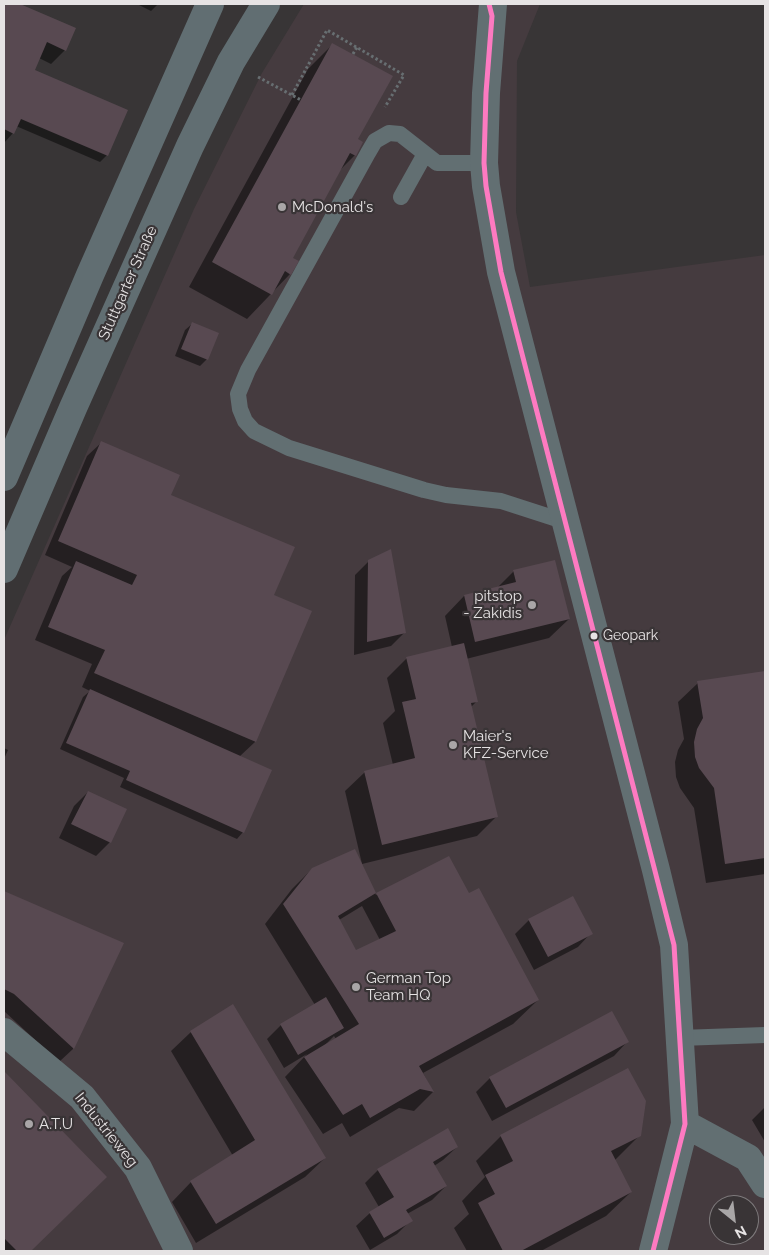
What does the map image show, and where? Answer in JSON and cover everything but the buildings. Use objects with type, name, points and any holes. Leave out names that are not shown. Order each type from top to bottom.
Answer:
[{"type":"main road","points":[[4,477],[90,275],[210,4]]},
{"type":"main road","name":"Stuttgarter Straße","points":[[4,569],[73,408],[190,146],[231,62],[266,4]]},
{"type":"street","points":[[491,8],[484,163],[486,186],[501,272],[674,945],[685,1124],[653,1251]]},
{"type":"street","name":"Industrieweg","points":[[4,1032],[82,1097],[138,1168],[179,1251]]},
{"type":"street","points":[[685,1124],[748,1158],[765,1184]]},
{"type":"lane","points":[[484,163],[437,163],[400,134],[389,133],[379,139],[368,153],[248,370],[238,394],[240,409],[245,421],[254,431],[289,448],[381,478],[446,495],[501,501],[566,522]]},
{"type":"lane","points":[[401,197],[425,154]]},
{"type":"lane","points":[[680,1038],[765,1035]]},
{"type":"path","points":[[292,95],[327,30],[404,75],[375,126],[379,139]]},
{"type":"path","points":[[353,54],[356,47]]},
{"type":"path","points":[[273,85],[301,100]]},
{"type":"shaded area","points":[[304,4],[540,4],[517,61],[516,212],[530,287],[765,255],[765,1251],[4,1251],[4,640],[194,209],[262,73]]},
{"type":"transit line","points":[[489,4],[492,16],[486,93],[484,163],[486,186],[501,272],[674,945],[685,1124],[653,1251]]},
{"type":"place","name":"McDonald's","points":[[282,207]]},
{"type":"place","name":"pitstop - Zakidis","points":[[532,605]]},
{"type":"place","name":"Geopark","points":[[594,636]]},
{"type":"place","name":"Maier's KFZ-Service","points":[[453,745]]},
{"type":"place","name":"German Top Team HQ","points":[[356,987]]},
{"type":"place","name":"A.T.U","points":[[29,1124]]}]
